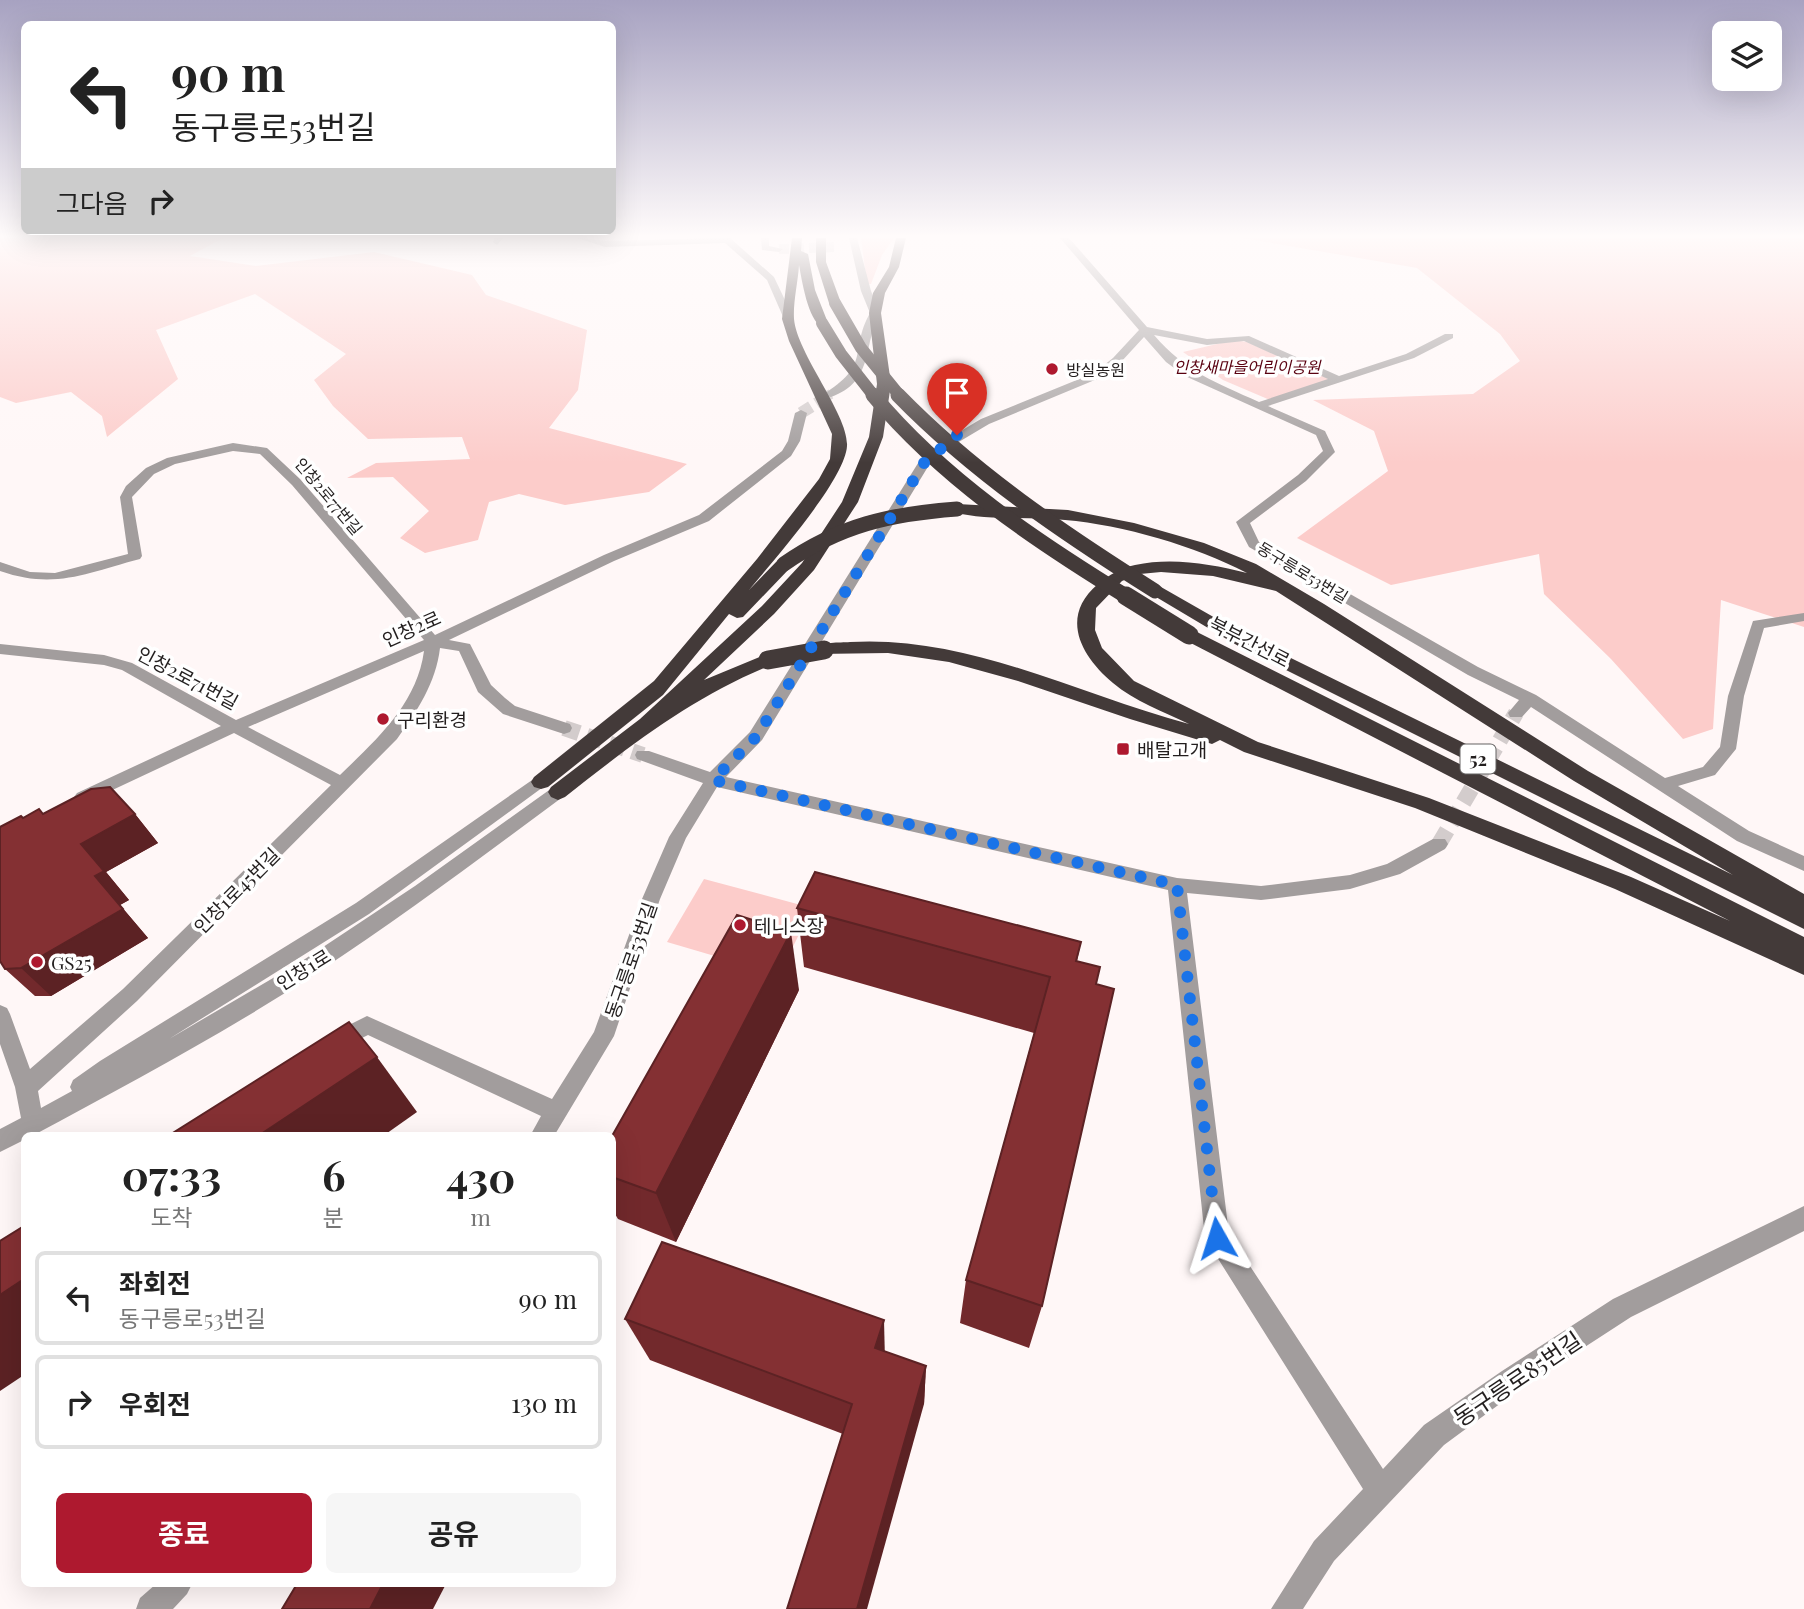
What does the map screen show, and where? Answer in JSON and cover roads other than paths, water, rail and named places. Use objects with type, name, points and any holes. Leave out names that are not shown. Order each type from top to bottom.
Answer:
[{"type":"highway","points":[[656,691],[763,563],[826,480],[837,459],[841,445],[839,434],[795,341],[788,313]]},
{"type":"highway","name":"북부간선로","points":[[818,313],[836,351],[895,421],[929,456],[971,492],[1049,548],[1189,635],[1804,948]]},
{"type":"highway","name":"북부간선로","points":[[840,313],[849,333],[906,403],[977,470],[1078,543],[1246,643],[1804,920]]},
{"type":"highway","points":[[648,722],[768,610],[808,566],[850,502],[876,437],[884,384],[875,313]]},
{"type":"highway","points":[[549,787],[656,691],[784,564],[807,547],[856,524],[906,512],[957,509],[1068,515],[1157,533],[1222,556],[1282,587],[1581,776],[1804,905]]},
{"type":"highway","points":[[1251,747],[1151,698],[1111,673],[1085,631],[1085,616],[1088,604],[1112,579],[1154,568],[1212,569],[1282,587]]},
{"type":"highway","points":[[549,787],[692,694],[739,670],[768,660],[824,650],[866,647],[909,649],[996,668],[1158,724],[1251,747],[1422,803],[1623,883],[1804,965]]},
{"type":"highway","points":[[1758,942],[1804,971]]},
{"type":"street","points":[[786,313],[788,317]]},
{"type":"street","points":[[831,394],[849,384],[863,366],[868,323],[875,313]]},
{"type":"street","name":"동구릉로53번길","points":[[1130,313],[1145,330],[1171,351],[1189,374],[1321,433],[1329,452],[1302,478],[1243,522],[1254,544],[1472,671],[1530,699]]},
{"type":"street","points":[[1145,330],[1207,342]]},
{"type":"street","name":"동구릉로53번길","points":[[544,1132],[603,1036],[651,899],[678,837],[713,780],[757,736],[924,463],[939,448],[971,428],[1098,374],[1145,330]]},
{"type":"street","points":[[1258,406],[1410,356],[1449,335]]},
{"type":"street","points":[[1127,349],[1146,344],[1171,351],[1207,342],[1245,338],[1339,380]]},
{"type":"street","name":"인창2로","points":[[62,807],[236,726],[433,642],[609,558],[685,527],[718,509],[787,453],[794,441],[801,413]]},
{"type":"street","name":"인창2로77번길","points":[[0,566],[28,576],[55,578],[135,556],[126,497],[140,479],[171,461],[222,448],[243,446],[271,456],[288,473],[433,642]]},
{"type":"street","points":[[1665,785],[1709,771],[1728,749],[1736,696],[1758,624],[1804,617]]},
{"type":"street","points":[[433,642],[465,647],[484,688],[509,710],[564,728]]},
{"type":"street","name":"인창1로45번길","points":[[26,1087],[113,1011],[391,735],[405,716],[432,665],[433,642]]},
{"type":"street","name":"인창2로71번길","points":[[0,649],[104,660],[127,666],[289,757],[344,784]]},
{"type":"street","points":[[1516,713],[1530,699],[1743,836],[1804,864]]},
{"type":"street","points":[[643,755],[713,780],[1177,885],[1261,893],[1350,882],[1394,869],[1438,844]]},
{"type":"street","name":"인창1로","points":[[0,1141],[160,1056],[309,967],[422,891],[549,787]]},
{"type":"street","points":[[1177,885],[1217,1238],[1381,1492]]},
{"type":"street","points":[[0,1014],[26,1087],[33,1122]]},
{"type":"street","points":[[322,1051],[367,1025],[556,1112]]},
{"type":"street","name":"동구릉로85번길","points":[[1286,1609],[1324,1551],[1434,1434],[1622,1308],[1804,1218]]},
{"type":"street","points":[[151,1609],[174,1587]]},
{"type":"tunnel","points":[[827,396],[831,394]]},
{"type":"tunnel","points":[[801,413],[830,395]]},
{"type":"tunnel","points":[[1439,844],[1516,713]]},
{"type":"tunnel","points":[[564,728],[643,755]]},
{"type":"place","name":"방실농원","points":[[1052,369]]},
{"type":"place","name":"구리환경","points":[[383,719]]},
{"type":"place","name":"배탈고개","points":[[1123,749]]},
{"type":"place","name":"테니스장","points":[[740,925]]},
{"type":"place","name":"GS25","points":[[37,962]]},
{"type":"park label","name":"인창새마을어린이공원","points":[[1247,366]]}]
